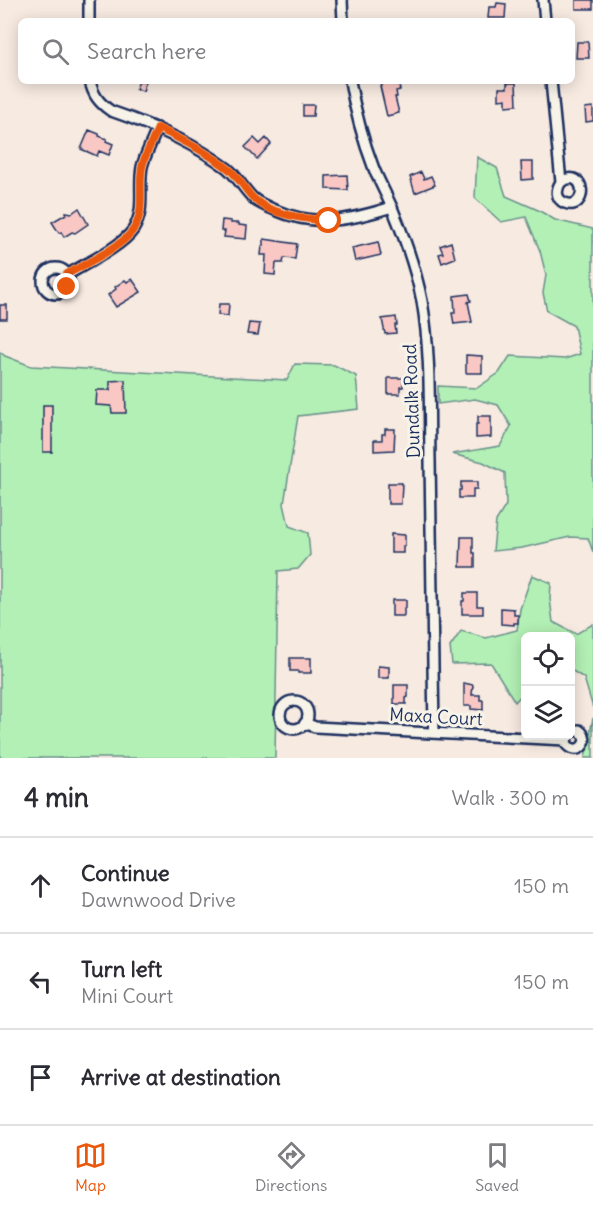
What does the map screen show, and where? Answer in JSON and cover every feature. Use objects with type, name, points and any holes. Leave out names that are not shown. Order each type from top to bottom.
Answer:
[{"type":"street","points":[[89,0],[89,18]]},
{"type":"street","points":[[342,0],[343,18]]},
{"type":"street","points":[[543,0],[545,18]]},
{"type":"street","points":[[91,84],[95,96],[105,107],[158,128],[190,144],[229,169],[259,203],[280,212],[329,221],[361,217],[392,207]]},
{"type":"street","name":"Dundalk Road","points":[[351,84],[356,114],[374,169],[392,207],[410,256],[424,315],[428,352],[434,733]]},
{"type":"street","points":[[551,84],[561,182]]},
{"type":"street","points":[[67,274],[121,242],[133,230],[141,208],[143,164],[158,128]]},
{"type":"street","name":"Maxa Court","points":[[305,723],[315,727],[521,735]]},
{"type":"green space","points":[[477,157],[497,168],[506,196],[555,220],[593,229],[593,552],[588,538],[570,537],[522,548],[493,551],[496,521],[506,505],[505,473],[483,462],[452,454],[500,446],[511,426],[498,405],[475,399],[438,404],[438,386],[477,388],[499,373],[510,356],[565,359],[580,354],[574,326],[547,311],[543,293],[546,275],[540,251],[526,217],[501,222],[475,198]]},
{"type":"green space","points":[[0,352],[31,366],[287,380],[295,364],[334,365],[356,376],[359,409],[298,416],[284,504],[289,526],[308,533],[310,555],[298,569],[278,571],[275,758],[0,758]]},
{"type":"green space","points":[[532,575],[551,583],[550,599],[553,622],[572,632],[521,632],[521,695],[515,702],[491,663],[452,664],[450,647],[461,631],[486,638],[517,630],[520,609]]},
{"type":"green space","points":[[593,624],[593,708],[584,678],[575,672],[575,633]]},
{"type":"green space","points":[[593,718],[593,758],[585,758]]},
{"type":"building","points":[[576,0],[593,0],[593,9],[576,9]]},
{"type":"building","points":[[497,3],[506,4],[505,18],[488,18],[489,7],[496,7]]},
{"type":"building","points":[[577,42],[588,42],[589,58],[576,58]]},
{"type":"building","points":[[138,84],[145,84],[143,91],[136,89]]},
{"type":"building","points":[[381,84],[399,84],[400,90],[396,91],[397,97],[395,97],[399,113],[387,116]]},
{"type":"building","points":[[507,84],[516,84],[517,105],[506,106],[506,99],[499,100],[499,88],[507,88]]},
{"type":"building","points":[[303,105],[314,105],[313,116],[303,116]]},
{"type":"building","points":[[593,107],[593,121],[586,122],[585,108]]},
{"type":"building","points":[[89,130],[113,144],[109,155],[99,151],[97,156],[81,149]]},
{"type":"building","points":[[254,138],[260,144],[266,138],[271,144],[257,159],[245,147]]},
{"type":"building","points":[[521,162],[533,162],[533,179],[522,180]]},
{"type":"building","points":[[421,172],[424,179],[431,176],[435,185],[415,193],[410,177]]},
{"type":"building","points":[[347,175],[348,190],[326,189],[326,176]]},
{"type":"building","points":[[79,208],[88,224],[64,237],[52,222],[66,212],[72,213]]},
{"type":"building","points":[[222,220],[247,226],[246,239],[224,237],[225,231],[221,231]]},
{"type":"building","points":[[264,239],[297,244],[295,259],[284,258],[283,263],[276,263],[275,275],[265,274],[266,255],[261,255]]},
{"type":"building","points":[[378,242],[381,255],[355,261],[352,248]]},
{"type":"building","points":[[451,242],[455,258],[442,263],[439,254],[443,253],[440,246]]},
{"type":"building","points":[[132,279],[141,292],[116,307],[108,295],[125,280],[127,282]]},
{"type":"building","points":[[469,294],[471,301],[468,302],[472,322],[454,324],[452,313],[455,313],[454,296]]},
{"type":"building","points":[[219,304],[229,304],[228,316],[218,315]]},
{"type":"building","points":[[0,305],[7,305],[7,319],[0,319]]},
{"type":"building","points":[[396,317],[396,333],[385,334],[382,319]]},
{"type":"building","points":[[249,323],[260,324],[258,335],[247,334]]},
{"type":"building","points":[[466,355],[482,356],[482,373],[466,373]]},
{"type":"building","points":[[388,378],[403,378],[400,394],[388,394]]},
{"type":"building","points":[[125,380],[126,413],[112,413],[111,406],[96,405],[97,390],[110,390],[110,381]]},
{"type":"building","points":[[43,405],[52,405],[52,452],[43,452]]},
{"type":"building","points":[[478,416],[491,416],[491,437],[476,438]]},
{"type":"building","points":[[385,429],[395,429],[394,450],[374,451],[374,440],[382,440]]},
{"type":"building","points":[[461,482],[477,482],[477,489],[473,489],[473,498],[459,498]]},
{"type":"building","points":[[388,483],[402,483],[401,504],[388,504]]},
{"type":"building","points":[[391,534],[405,535],[403,553],[391,553]]},
{"type":"building","points":[[461,537],[473,537],[475,567],[460,567]]},
{"type":"building","points":[[464,593],[477,593],[477,606],[483,606],[483,614],[462,614]]},
{"type":"building","points":[[392,600],[406,600],[404,616],[392,616]]},
{"type":"building","points":[[501,608],[514,609],[514,615],[518,615],[518,623],[501,624]]},
{"type":"building","points":[[290,658],[311,658],[311,673],[290,671]]},
{"type":"building","points":[[378,666],[389,667],[389,678],[378,678]]},
{"type":"building","points":[[464,683],[473,685],[472,695],[480,695],[480,700],[483,700],[483,710],[464,706]]},
{"type":"building","points":[[394,685],[408,685],[406,704],[394,704]]},
{"type":"route","points":[[67,287],[69,279],[67,274],[121,242],[133,230],[141,208],[143,164],[158,128],[190,144],[229,169],[259,203],[291,216],[329,221]]}]
